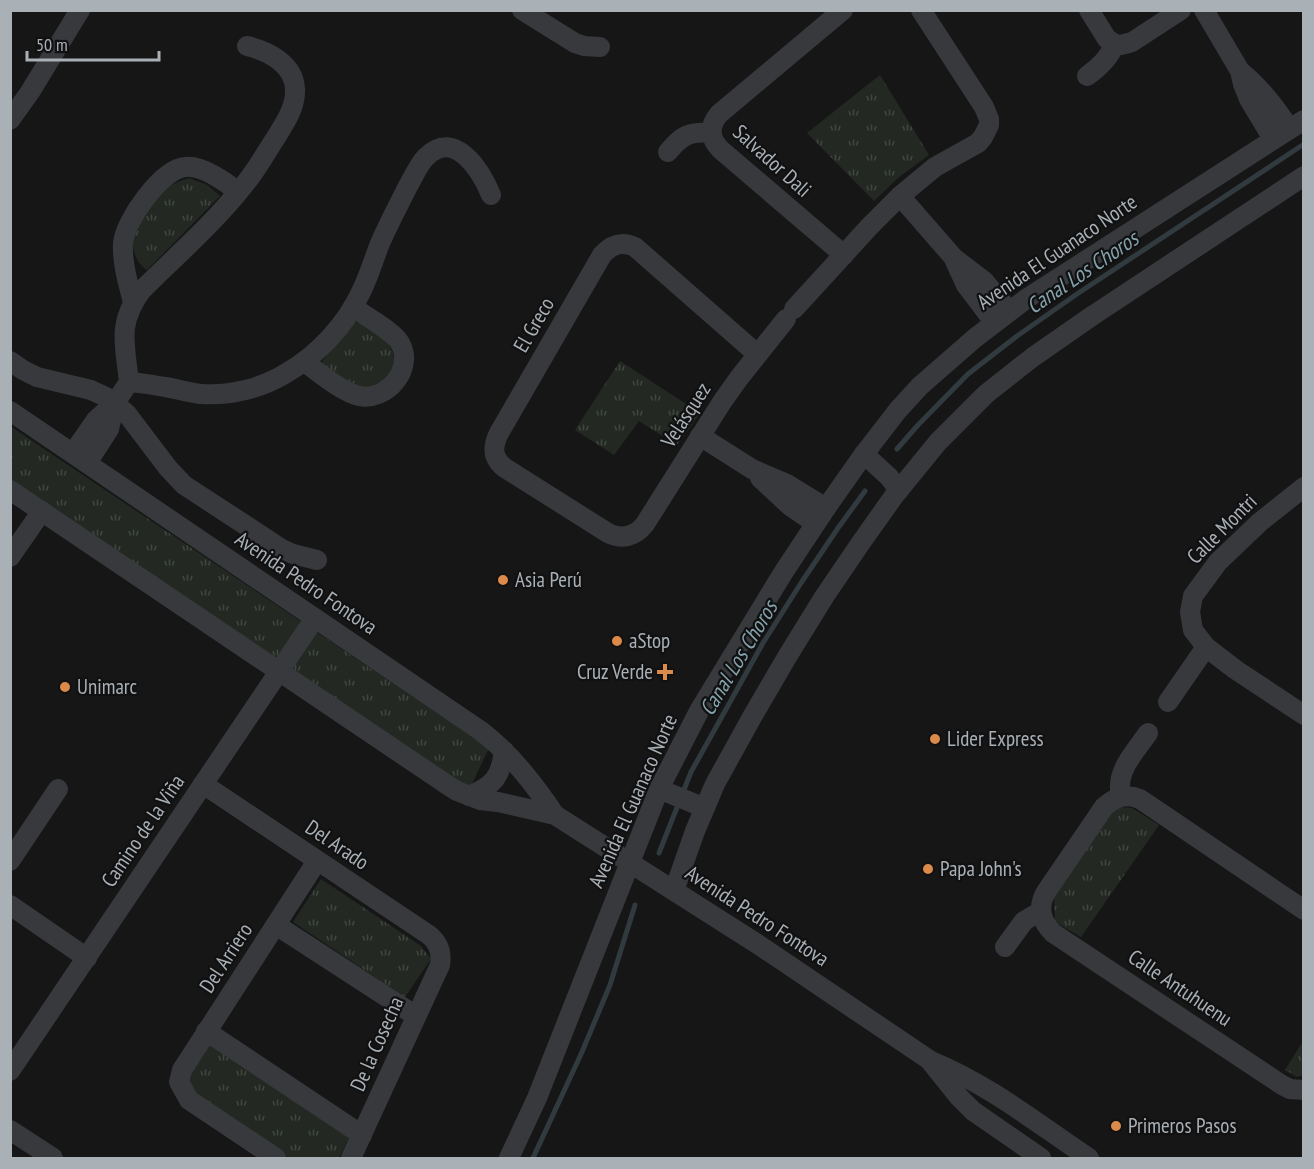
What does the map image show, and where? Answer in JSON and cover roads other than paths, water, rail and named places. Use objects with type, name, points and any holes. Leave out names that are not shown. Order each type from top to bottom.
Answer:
[{"type":"street","points":[[10,120],[36,83],[80,10]]},
{"type":"street","points":[[522,10],[575,43],[600,47]]},
{"type":"street","points":[[711,133],[712,124],[719,114],[843,10]]},
{"type":"street","name":"Velásquez","points":[[628,537],[641,530],[728,394],[790,314],[900,196],[935,167],[978,143],[987,131],[989,119],[984,107],[921,10]]},
{"type":"street","points":[[1089,10],[1103,35],[1115,45],[1132,42],[1181,10]]},
{"type":"street","points":[[1204,10],[1240,71],[1249,99],[1289,129]]},
{"type":"street","points":[[1087,76],[1104,62],[1115,45]]},
{"type":"street","points":[[80,458],[110,429],[115,403],[129,382],[124,332],[127,314],[133,302],[246,183],[292,109],[296,88],[294,79],[282,63],[272,55],[247,46]]},
{"type":"street","name":"Avenida El Guanaco Norte","points":[[509,1158],[537,1098],[631,863],[699,711],[783,573],[864,454],[920,386],[1002,317],[1054,280],[1289,129]]},
{"type":"street","name":"Salvador Dali","points":[[668,152],[684,136],[701,132],[711,133],[713,140],[721,150],[844,255]]},
{"type":"street","points":[[129,382],[202,394],[235,392],[253,388],[288,373],[304,362],[331,336],[353,307],[387,227],[425,158],[442,148],[463,153],[476,166],[491,195]]},
{"type":"street","points":[[133,302],[124,259],[123,242],[129,224],[149,194],[170,173],[186,167],[205,171],[238,192]]},
{"type":"street","points":[[674,891],[695,831],[698,806],[715,784],[824,597],[899,490],[938,442],[986,394],[1033,357],[1304,176]]},
{"type":"street","points":[[900,196],[954,258],[966,285],[1002,317]]},
{"type":"street","name":"El Greco","points":[[628,537],[608,533],[505,468],[497,460],[494,450],[499,433],[602,255],[607,249],[621,244],[635,247],[757,354]]},
{"type":"street","points":[[304,362],[355,395],[370,397],[377,395],[393,384],[404,368],[404,356],[400,344],[392,335],[353,307]]},
{"type":"street","points":[[10,362],[37,377],[91,390],[115,403],[132,419],[168,468],[184,485],[282,549],[317,560]]},
{"type":"street","name":"Avenida Pedro Fontova","points":[[10,411],[491,739],[533,783],[555,815]]},
{"type":"street","points":[[700,436],[752,469],[790,506],[821,515]]},
{"type":"street","points":[[864,454],[889,477],[899,490]]},
{"type":"street","name":"Calle Montri","points":[[1304,487],[1267,516],[1218,562],[1198,589],[1191,604],[1190,621],[1206,647],[1304,715]]},
{"type":"street","name":"Avenida Pedro Fontova","points":[[10,490],[446,784],[480,800],[555,815],[759,945],[931,1061],[986,1088],[1089,1158]]},
{"type":"street","points":[[10,557],[42,511]]},
{"type":"street","name":"Camino de la Viña","points":[[10,1071],[315,618]]},
{"type":"street","points":[[1168,702],[1206,647]]},
{"type":"street","points":[[1121,796],[1119,789],[1122,773],[1148,733]]},
{"type":"street","points":[[470,796],[491,785],[498,776],[503,764],[504,751]]},
{"type":"street","name":"Del Arado","points":[[203,784],[429,935],[440,949]]},
{"type":"street","points":[[10,861],[58,789]]},
{"type":"street","points":[[665,791],[698,806]]},
{"type":"street","points":[[1005,947],[1024,921],[1041,911],[1046,892],[1104,807],[1121,796],[1134,796],[1140,799],[1304,910]]},
{"type":"street","name":"Del Arriero","points":[[276,1158],[189,1100],[178,1082],[182,1070],[206,1031],[317,861]]},
{"type":"street","points":[[10,905],[87,958]]},
{"type":"street","name":"Calle Antuhuenu","points":[[1041,911],[1047,927],[1063,940],[1282,1085],[1290,1089],[1304,1090]]},
{"type":"street","points":[[276,926],[416,1016]]},
{"type":"street","name":"De la Cosecha","points":[[351,1158],[440,965],[440,949]]},
{"type":"street","points":[[206,1031],[362,1136]]},
{"type":"street","name":"Avenida Pedro Fontova","points":[[931,1061],[973,1111],[1041,1158]]},
{"type":"street","points":[[10,1130],[53,1158]]},
{"type":"waterway","name":"Canal Los Choros","points":[[897,449],[968,374],[1017,336],[1304,144]]},
{"type":"waterway","name":"Canal Los Choros","points":[[659,853],[691,772],[763,643],[801,583],[865,491]]},
{"type":"waterway","name":"Canal Los Choros","points":[[533,1158],[610,985],[635,905]]},
{"type":"place","name":"Asia Perú","points":[[503,580]]},
{"type":"place","name":"aStop","points":[[617,641]]},
{"type":"place","name":"Cruz Verde","points":[[665,672]]},
{"type":"place","name":"Unimarc","points":[[65,687]]},
{"type":"place","name":"Lider Express","points":[[935,739]]},
{"type":"place","name":"Papa John's","points":[[928,869]]},
{"type":"place","name":"Primeros Pasos","points":[[1116,1126]]}]
